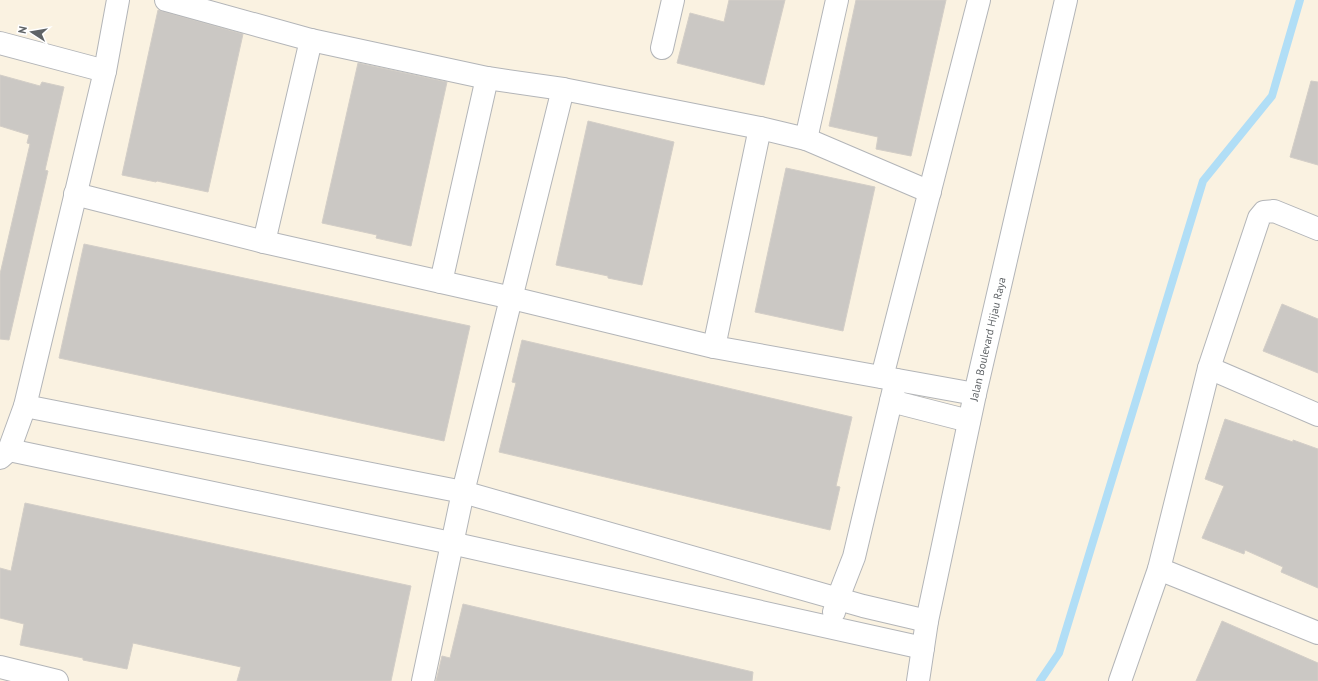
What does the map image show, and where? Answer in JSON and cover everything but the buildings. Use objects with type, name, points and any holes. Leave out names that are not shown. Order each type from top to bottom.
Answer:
[{"type":"street","points":[[118,0],[105,71],[25,406],[4,454],[451,543],[923,648]]},
{"type":"street","points":[[166,0],[311,40],[486,78],[563,89],[760,128],[806,139],[930,192]]},
{"type":"street","points":[[662,48],[674,0]]},
{"type":"street","points":[[806,139],[837,0]]},
{"type":"street","points":[[829,626],[854,556],[891,401],[889,378],[930,192],[979,0]]},
{"type":"street","name":"Jalan Boulevard Hijau Raya","points":[[918,681],[927,621],[969,421],[1066,0]]},
{"type":"street","points":[[264,242],[311,40]]},
{"type":"street","points":[[0,43],[105,71]]},
{"type":"street","points":[[441,282],[486,78]]},
{"type":"street","points":[[423,681],[463,492],[563,89]]},
{"type":"street","points":[[714,347],[760,128]]},
{"type":"street","points":[[75,194],[264,242],[512,298],[714,347],[975,394]]},
{"type":"street","points":[[1120,681],[1159,569],[1209,368],[1261,214],[1268,210],[1274,211],[1318,229]]},
{"type":"street","points":[[1209,368],[1318,415]]},
{"type":"street","points":[[891,401],[969,421]]},
{"type":"street","points":[[25,406],[463,492],[899,616],[927,621]]},
{"type":"street","points":[[1159,569],[1318,633]]},
{"type":"street","points":[[0,667],[57,681]]},
{"type":"shaded area","points":[[0,0],[1318,0],[1318,681],[0,681]]},
{"type":"waterway","points":[[1040,681],[1059,653],[1203,181],[1272,96],[1300,0]]}]
